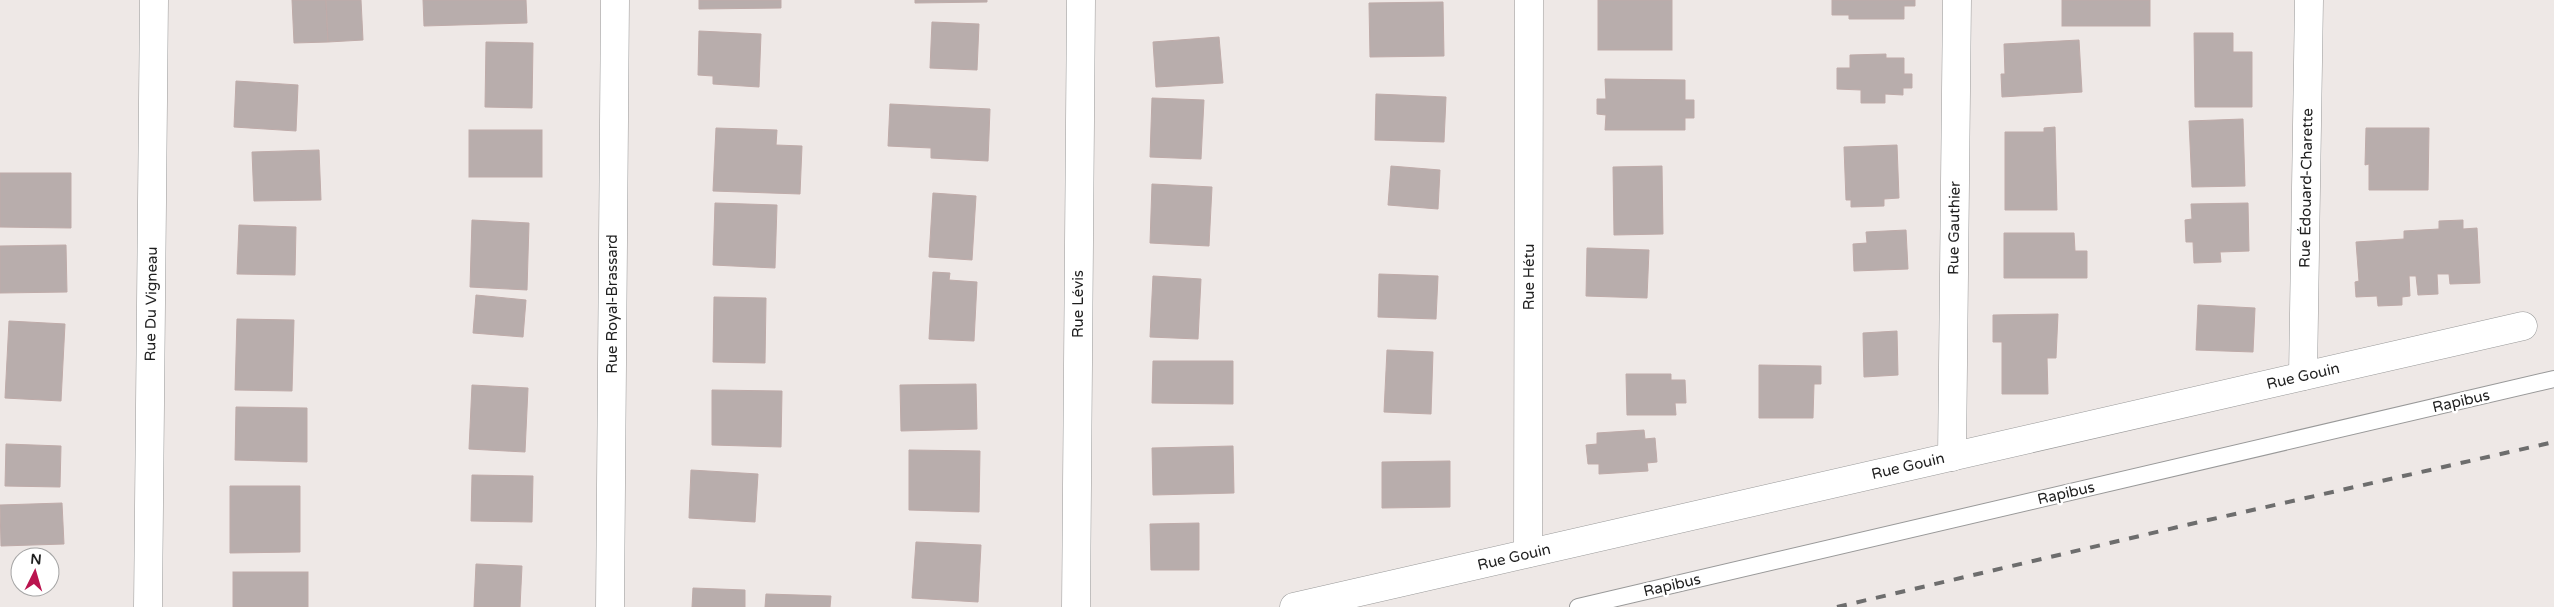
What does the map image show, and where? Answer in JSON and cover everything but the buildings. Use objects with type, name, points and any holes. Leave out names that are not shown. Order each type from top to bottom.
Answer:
[{"type":"street","name":"Rue Du Vigneau","points":[[148,607],[154,0]]},
{"type":"street","name":"Rue Royal-Brassard","points":[[610,607],[615,0]]},
{"type":"street","name":"Rue Lévis","points":[[1076,607],[1081,0]]},
{"type":"street","name":"Rue Hétu","points":[[1528,553],[1529,0]]},
{"type":"street","name":"Rue Gauthier","points":[[1952,456],[1957,0]]},
{"type":"street","name":"Rue Édouard-Charette","points":[[2303,376],[2308,0]]},
{"type":"street","name":"Rue Gouin","points":[[1294,607],[2523,326]]},
{"type":"lane","name":"Rapibus","points":[[1578,607],[2554,379]]},
{"type":"railway","points":[[1837,607],[2195,523],[2554,442]]}]
